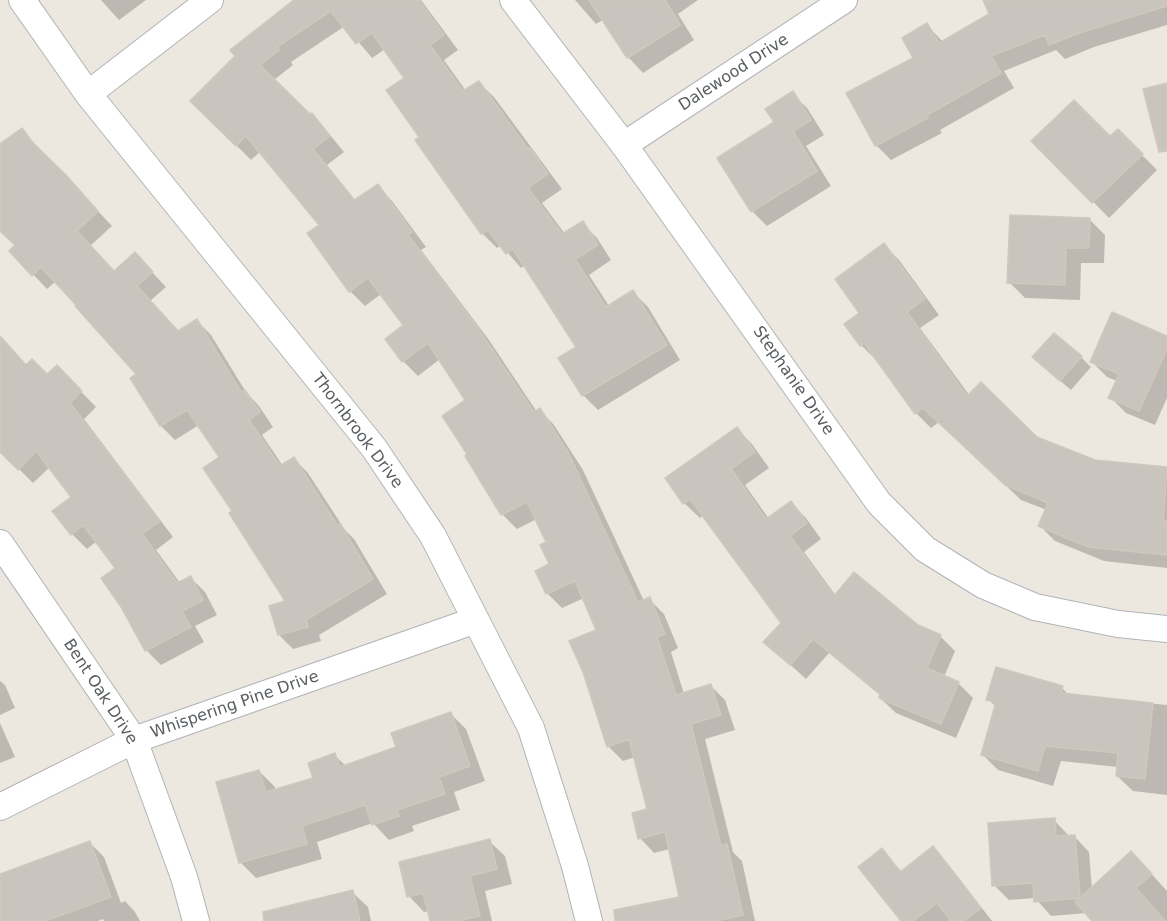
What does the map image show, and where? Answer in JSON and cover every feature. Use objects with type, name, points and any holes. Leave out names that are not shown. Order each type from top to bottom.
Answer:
[{"type":"street","name":"Thornbrook Drive","points":[[22,0],[88,94],[374,448],[433,536],[531,728],[575,866],[589,921]]},
{"type":"street","points":[[88,94],[210,0]]},
{"type":"street","name":"Stephanie Drive","points":[[513,0],[624,145],[879,503],[925,549],[983,585],[1035,607],[1118,624],[1167,629]]},
{"type":"street","name":"Dalewood Drive","points":[[624,145],[844,0]]},
{"type":"street","name":"Bent Oak Drive","points":[[0,543],[134,740],[184,877],[196,921]]},
{"type":"street","name":"Whispering Pine Drive","points":[[0,807],[134,740],[476,620]]},
{"type":"building","points":[[294,0],[419,0],[444,35],[430,45],[463,91],[479,81],[548,174],[528,188],[562,234],[583,221],[598,245],[575,259],[606,307],[633,290],[667,345],[582,396],[558,358],[576,347],[513,249],[506,254],[488,230],[481,234],[415,140],[419,137],[386,90],[404,78],[372,33],[356,44],[331,11],[277,47],[279,50],[260,65],[310,114],[312,113],[330,136],[313,149],[354,200],[378,184],[412,232],[408,235],[475,324],[534,412],[540,408],[569,454],[638,602],[650,597],[665,634],[657,637],[676,695],[711,684],[721,715],[691,724],[721,846],[727,844],[743,915],[716,921],[615,921],[614,910],[679,897],[665,832],[638,839],[632,813],[647,809],[629,739],[607,747],[583,672],[569,641],[596,630],[575,581],[546,594],[535,571],[549,564],[540,545],[546,542],[527,502],[501,515],[465,456],[467,454],[442,416],[465,400],[428,343],[402,362],[385,339],[403,325],[368,278],[349,292],[307,233],[319,225],[246,136],[236,146],[190,101],[235,56],[230,50]]},
{"type":"building","points":[[589,0],[665,0],[680,25],[627,58]]},
{"type":"building","points":[[983,0],[1167,0],[1167,6],[1079,33],[1049,45],[1045,35],[991,56],[1001,73],[927,115],[928,118],[875,146],[846,93],[913,58],[902,38],[927,23],[939,43],[989,14]]},
{"type":"building","points":[[1167,83],[1167,151],[1159,152],[1143,89]]},
{"type":"building","points":[[793,91],[811,120],[793,131],[817,171],[751,212],[717,158],[774,122],[765,109]]},
{"type":"building","points":[[1074,100],[1110,136],[1118,129],[1143,154],[1092,203],[1031,141]]},
{"type":"building","points":[[22,128],[33,143],[98,211],[77,231],[114,271],[135,252],[153,272],[137,286],[178,331],[197,319],[241,392],[245,390],[260,412],[249,420],[280,466],[294,457],[337,525],[340,523],[373,579],[306,620],[308,627],[278,635],[269,606],[285,601],[229,513],[232,511],[203,468],[219,457],[187,410],[160,426],[130,378],[136,374],[41,267],[32,276],[9,251],[15,245],[0,231],[0,144]]},
{"type":"building","points":[[1010,215],[1090,218],[1089,248],[1066,248],[1065,285],[1007,283]]},
{"type":"building","points":[[884,243],[925,299],[907,312],[967,396],[981,382],[1037,437],[1095,460],[1167,467],[1163,521],[1167,521],[1167,555],[1088,547],[1038,526],[1048,503],[1005,485],[923,408],[915,414],[864,343],[860,346],[844,324],[859,313],[835,279]]},
{"type":"building","points":[[1112,312],[1167,336],[1167,349],[1139,411],[1108,398],[1119,374],[1090,362]]},
{"type":"building","points":[[1054,333],[1082,356],[1060,381],[1032,357]]},
{"type":"building","points":[[0,336],[26,365],[32,359],[47,374],[57,365],[82,391],[70,403],[160,521],[142,534],[177,583],[191,576],[203,600],[182,611],[191,627],[145,651],[121,607],[101,578],[115,568],[83,525],[71,535],[52,511],[71,497],[36,451],[18,470],[0,452]]},
{"type":"building","points":[[737,427],[755,452],[731,469],[766,519],[791,501],[807,523],[790,536],[834,596],[854,572],[918,625],[941,635],[927,668],[959,682],[941,724],[879,698],[880,694],[813,639],[790,665],[763,642],[781,623],[690,499],[683,504],[665,478]]},
{"type":"building","points":[[996,667],[1063,686],[1061,693],[1153,703],[1145,779],[1116,776],[1118,753],[1045,746],[1038,771],[981,755],[996,702],[986,700]]},
{"type":"building","points":[[451,712],[470,766],[439,777],[445,794],[397,810],[399,816],[372,825],[365,805],[302,826],[307,844],[239,863],[216,782],[259,770],[266,792],[313,778],[308,763],[335,753],[340,767],[396,747],[391,733]]},
{"type":"building","points":[[1055,818],[1056,836],[1075,835],[1080,898],[1131,851],[1152,874],[1136,888],[1165,921],[1092,921],[1075,902],[1079,898],[1034,902],[1033,883],[992,886],[988,823]]},
{"type":"building","points":[[490,839],[497,869],[470,876],[480,916],[457,921],[430,921],[423,893],[407,897],[399,862]]},
{"type":"building","points":[[90,841],[111,897],[45,921],[0,921],[0,874]]},
{"type":"building","points":[[933,846],[981,908],[964,921],[951,921],[937,903],[913,921],[901,921],[858,867],[882,848],[900,872]]},
{"type":"building","points":[[353,890],[360,921],[264,921],[263,912]]}]
